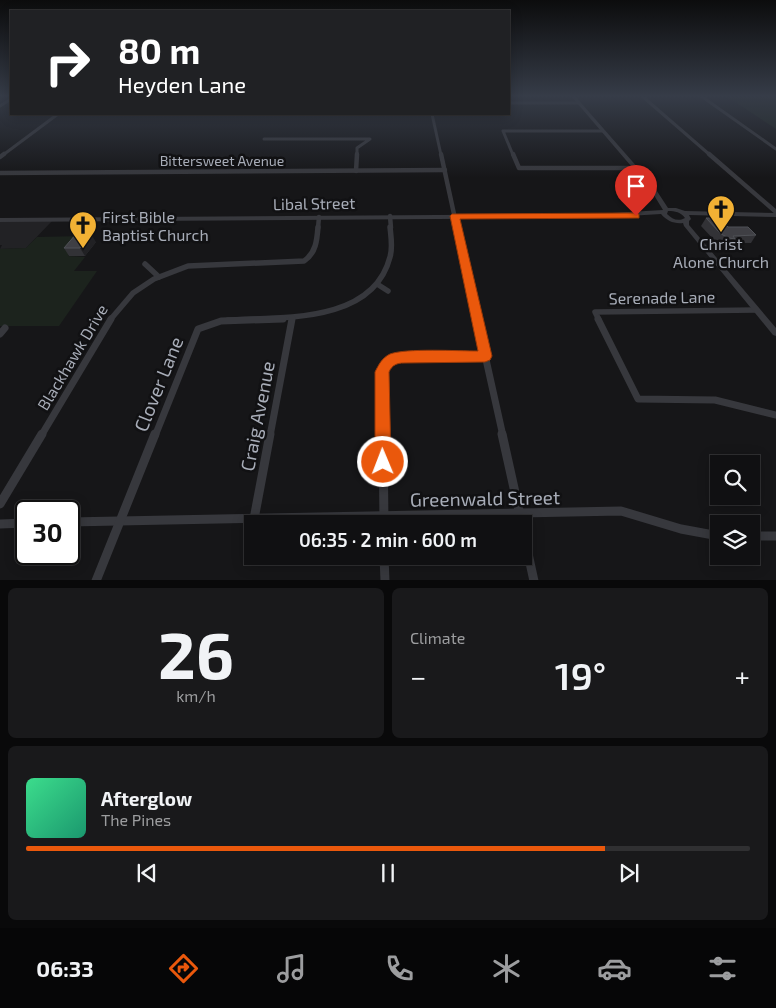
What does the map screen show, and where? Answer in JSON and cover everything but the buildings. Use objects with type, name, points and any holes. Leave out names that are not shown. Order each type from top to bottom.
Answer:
[{"type":"street","points":[[0,157],[46,123]]},
{"type":"street","points":[[434,123],[520,513]]},
{"type":"street","points":[[597,123],[651,186],[682,212],[687,220],[686,225],[776,333]]},
{"type":"street","points":[[673,123],[776,214]]},
{"type":"street","points":[[739,123],[776,149]]},
{"type":"street","points":[[603,130],[503,130],[519,168],[634,168]]},
{"type":"street","points":[[264,139],[370,139],[357,148],[356,171]]},
{"type":"street","name":"Bittersweet Avenue","points":[[0,173],[445,170]]},
{"type":"street","points":[[651,186],[672,220],[708,253]]},
{"type":"street","name":"Libal Street","points":[[628,216],[665,211],[682,212]]},
{"type":"street","points":[[682,212],[740,216]]},
{"type":"street","points":[[687,220],[776,214]]},
{"type":"street","name":"Libal Street","points":[[0,220],[390,216],[628,216],[687,220]]},
{"type":"street","name":"Clover Lane","points":[[96,580],[198,330],[220,321],[292,319],[317,315],[344,306],[377,284],[386,270],[390,258],[390,216]]},
{"type":"street","name":"Blackhawk Drive","points":[[0,504],[114,313],[133,293],[159,277],[197,264],[304,261],[311,257],[314,252],[319,217]]},
{"type":"street","points":[[145,264],[159,277]]},
{"type":"street","points":[[377,284],[388,291]]},
{"type":"street","name":"Serenade Lane","points":[[756,310],[595,312],[638,399],[715,400],[776,415]]},
{"type":"street","name":"Craig Avenue","points":[[255,515],[292,319]]},
{"type":"street","points":[[0,334],[5,328]]},
{"type":"street","points":[[384,515],[382,372],[385,364],[393,359],[404,357],[485,356]]},
{"type":"street","name":"Greenwald Street","points":[[481,515],[621,512],[643,516],[675,528],[710,535]]},
{"type":"street","name":"Greenwald Street","points":[[80,522],[244,519]]},
{"type":"street","points":[[0,524],[15,523]]},
{"type":"street","points":[[760,536],[776,536]]},
{"type":"street","points":[[384,565],[385,580]]},
{"type":"street","points":[[531,565],[534,580]]},
{"type":"shaded area","points":[[767,123],[776,123],[776,129]]},
{"type":"shaded area","points":[[0,220],[53,220],[26,248],[0,249],[2,245],[0,245]]},
{"type":"shaded area","points":[[84,236],[68,256],[85,257],[74,271],[97,271],[59,326],[0,326],[0,249],[26,248],[37,237]]},
{"type":"place","name":"Christ Alone Church","points":[[721,233]]},
{"type":"place","name":"First Bible Baptist Church","points":[[83,249]]},
{"type":"route","points":[[383,462],[382,372],[385,364],[393,359],[404,357],[485,356],[455,216],[636,216]]}]
